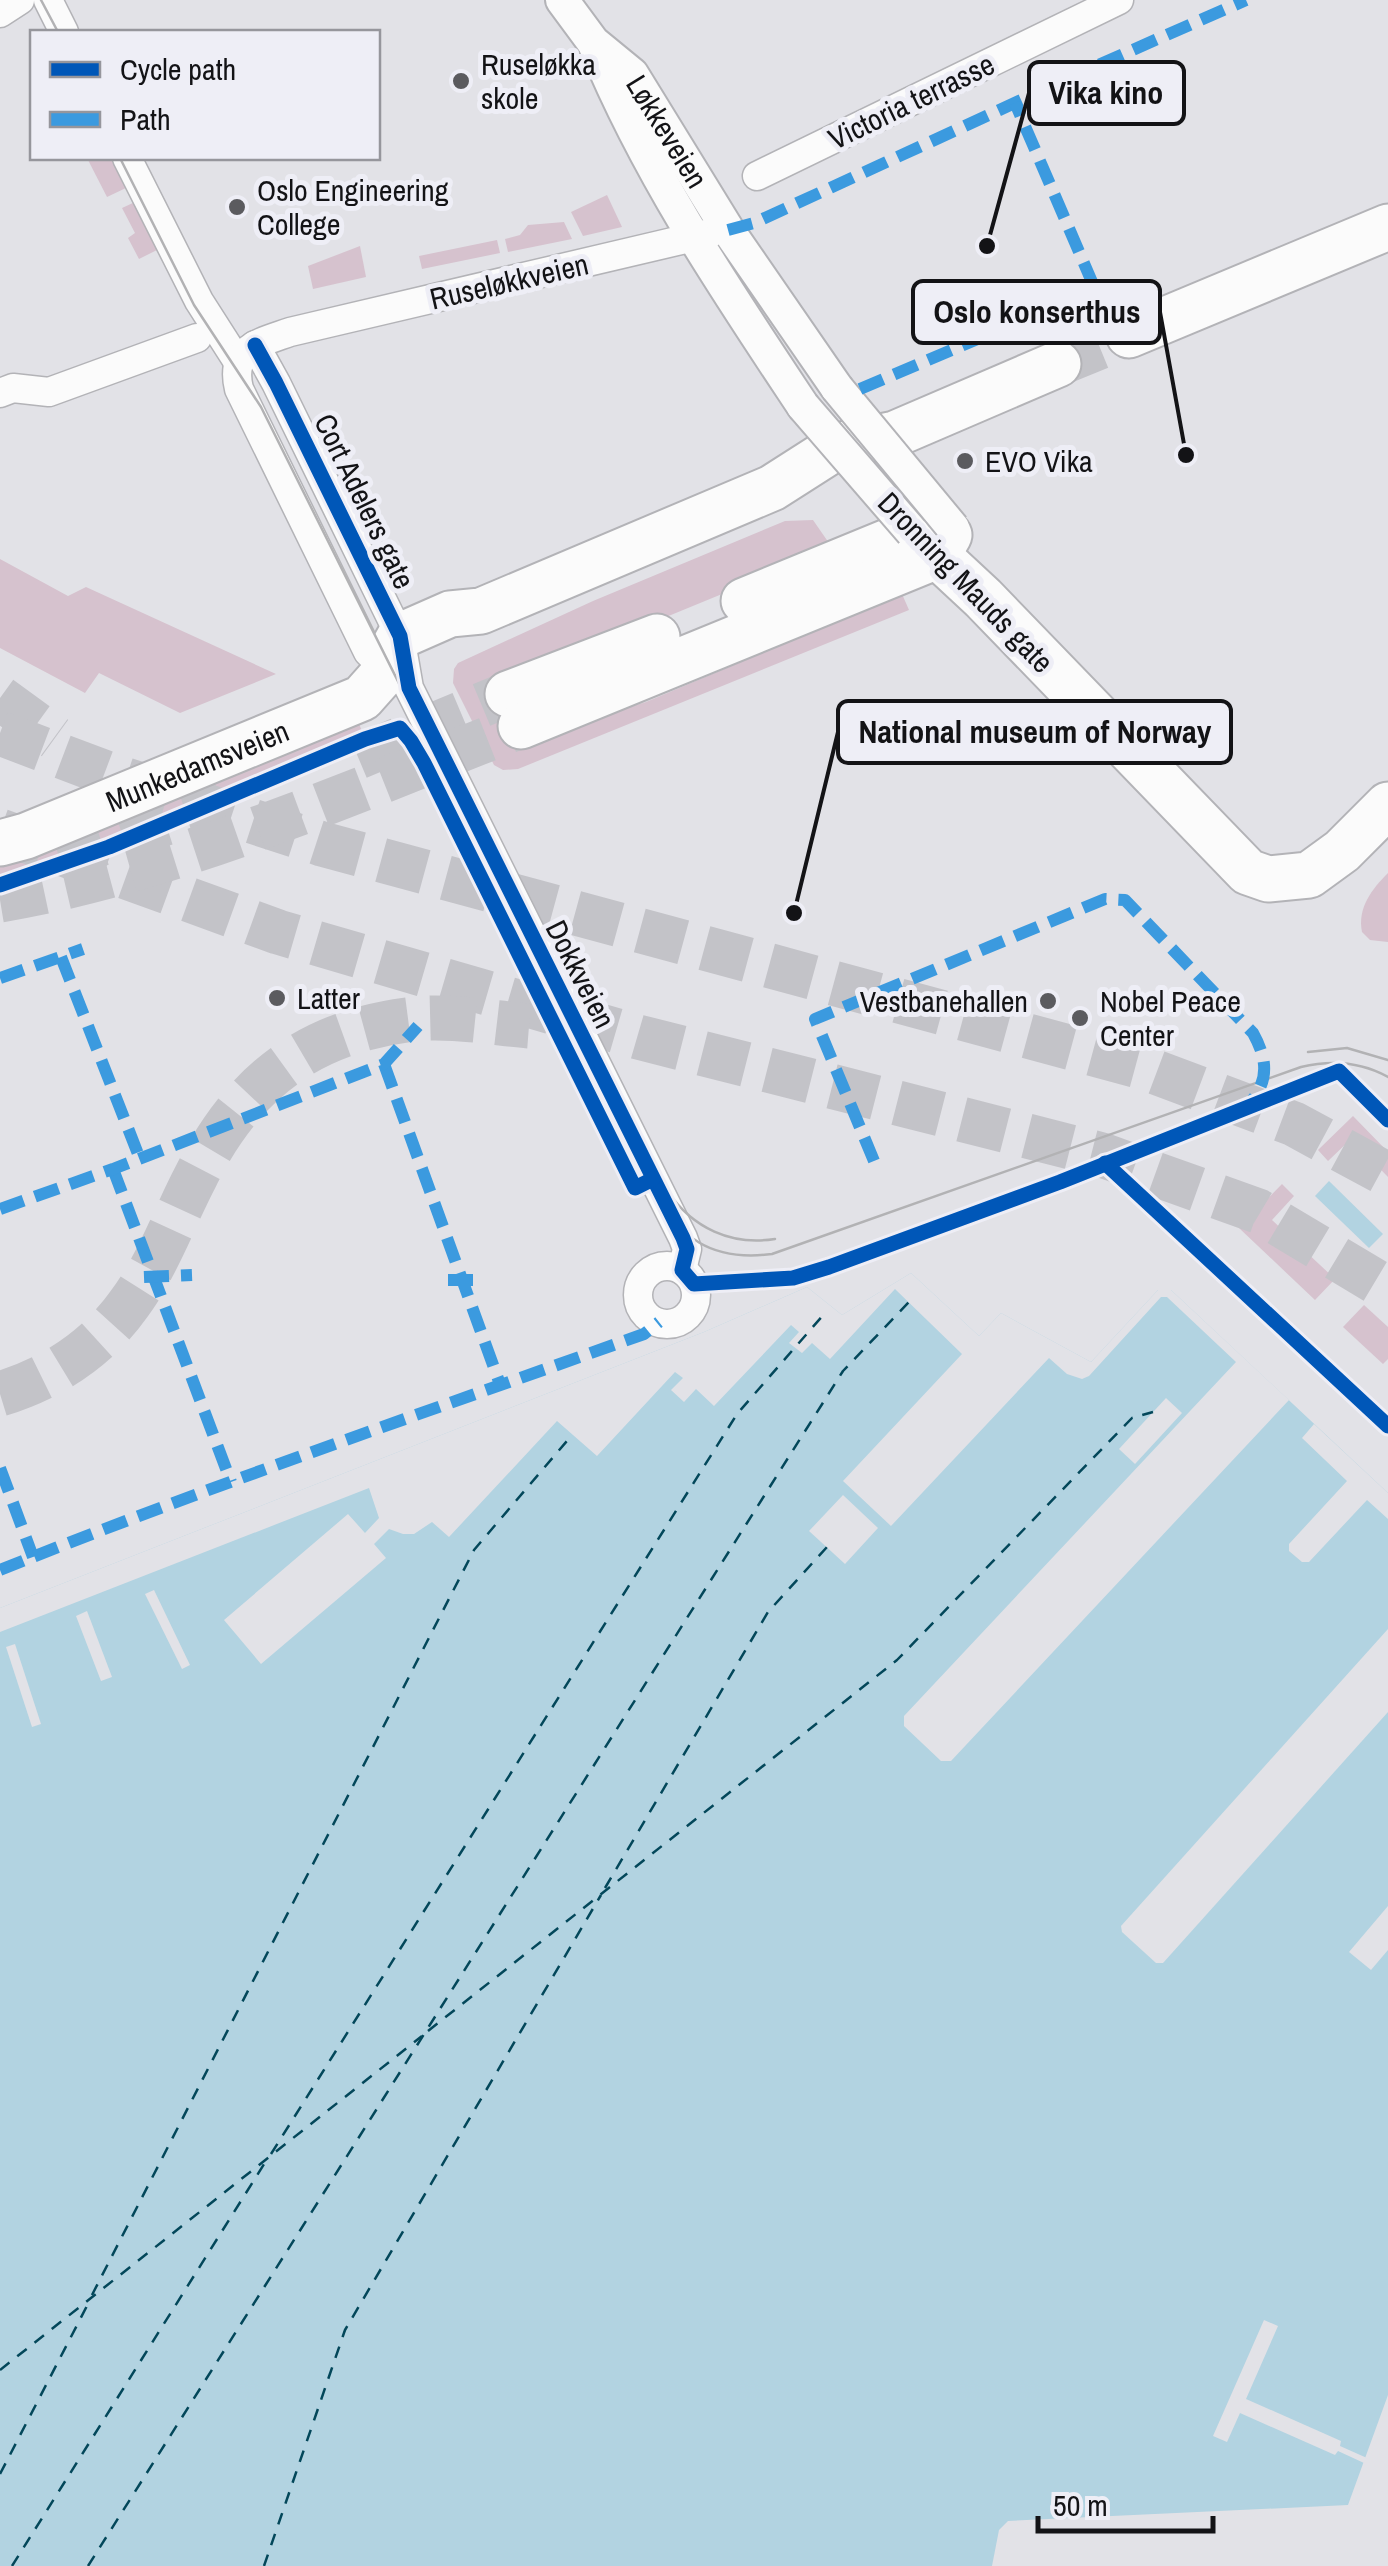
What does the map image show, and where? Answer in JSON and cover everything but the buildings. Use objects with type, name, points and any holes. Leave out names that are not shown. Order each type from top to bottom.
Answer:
[{"type":"highway","points":[[1129,335],[1388,227]]},
{"type":"highway","name":"Munkedamsveien","points":[[0,843],[124,798],[354,702],[400,665],[460,637],[482,611],[772,488],[842,474],[858,467],[894,434],[1058,364]]},
{"type":"highway","points":[[514,710],[934,538]]},
{"type":"highway","name":"Dronning Mauds gate","points":[[934,538],[995,579],[1256,854],[1283,877],[1319,870],[1388,805]]},
{"type":"street","points":[[0,13],[20,0]]},
{"type":"street","points":[[48,0],[63,30]]},
{"type":"street","name":"Løkkeveien","points":[[562,0],[594,42],[632,74],[728,230]]},
{"type":"street","name":"Victoria terrasse","points":[[757,176],[1119,0]]},
{"type":"street","name":"Løkkeveien","points":[[594,42],[613,89],[692,238]]},
{"type":"street","name":"Cort Adelers gate","points":[[127,160],[199,301],[246,353],[237,378],[245,401],[368,652],[400,665]]},
{"type":"street","name":"Ruseløkkveien","points":[[246,353],[290,332],[728,230]]},
{"type":"street","name":"Dronning Mauds gate","points":[[728,230],[934,538]]},
{"type":"street","name":"Dronning Mauds gate","points":[[692,238],[803,406],[934,538]]},
{"type":"street","points":[[0,393],[12,388],[49,392],[198,338]]},
{"type":"street","name":"Dokkveien","points":[[400,665],[683,1238],[686,1249],[682,1270]]},
{"type":"shaded area","points":[[88,160],[114,160],[128,187],[107,197]]},
{"type":"shaded area","points":[[607,195],[622,227],[583,236],[571,212]]},
{"type":"shaded area","points":[[135,202],[159,249],[139,259],[128,238],[135,233],[122,208]]},
{"type":"shaded area","points":[[564,222],[572,239],[508,252],[505,239],[520,235],[528,225]]},
{"type":"shaded area","points":[[497,240],[500,253],[422,269],[419,256]]},
{"type":"shaded area","points":[[360,246],[366,277],[313,289],[308,266]]},
{"type":"shaded area","points":[[813,520],[831,546],[824,552],[503,684],[524,740],[646,702],[902,594],[909,610],[518,769],[503,770],[494,765],[453,683],[458,663],[593,601],[785,521]]},
{"type":"shaded area","points":[[0,559],[68,596],[86,587],[276,674],[180,713],[99,673],[85,693],[0,648]]},
{"type":"shaded area","points":[[358,721],[363,734],[87,850],[0,878],[0,865]]},
{"type":"shaded area","points":[[1388,873],[1388,942],[1370,940],[1362,932],[1364,907]]},
{"type":"shaded area","points":[[1353,1116],[1388,1152],[1388,1177],[1351,1139],[1328,1161],[1318,1150]]},
{"type":"shaded area","points":[[1282,1184],[1294,1196],[1272,1220],[1335,1279],[1315,1300],[1239,1228]]},
{"type":"shaded area","points":[[1364,1305],[1388,1327],[1388,1359],[1383,1364],[1343,1327]]},
{"type":"water","points":[[1329,1181],[1383,1234],[1369,1248],[1315,1196]]},
{"type":"water","points":[[911,1273],[979,1336],[1001,1313],[1091,1362],[1158,1290],[1171,1290],[1388,1493],[1388,2395],[1348,2505],[1008,2521],[999,2530],[992,2566],[0,2566],[0,1608],[704,1332],[807,1287],[842,1315]]},
{"type":"pier","points":[[911,1273],[979,1336],[1001,1313],[1091,1362],[1158,1290],[1171,1290],[1289,1400],[951,1761],[941,1761],[904,1726],[904,1716],[1236,1362],[1167,1297],[1161,1297],[1089,1376],[1082,1379],[1067,1374],[1049,1358],[891,1526],[843,1481],[962,1354],[895,1289],[830,1359],[812,1343],[802,1353],[789,1343],[799,1332],[791,1325],[714,1406],[696,1389],[684,1402],[671,1390],[683,1378],[675,1372],[597,1456],[557,1421],[449,1537],[432,1522],[414,1534],[389,1529],[374,1544],[386,1558],[261,1664],[224,1620],[348,1514],[365,1533],[379,1518],[369,1488],[0,1632],[0,1608],[704,1332],[807,1287],[842,1315]]},
{"type":"pier","points":[[1166,1398],[1182,1413],[1135,1464],[1119,1449]]},
{"type":"pier","points":[[1314,1424],[1388,1493],[1388,1519],[1367,1500],[1309,1562],[1302,1562],[1289,1551],[1289,1544],[1347,1481],[1302,1438]]},
{"type":"pier","points":[[843,1495],[878,1528],[845,1564],[809,1531]]},
{"type":"pier","points":[[154,1590],[190,1665],[182,1669],[145,1594]]},
{"type":"pier","points":[[87,1611],[112,1677],[101,1681],[76,1616]]},
{"type":"pier","points":[[1388,1629],[1388,1712],[1163,1963],[1156,1963],[1122,1932],[1121,1926]]},
{"type":"pier","points":[[15,1644],[41,1724],[32,1727],[6,1647]]},
{"type":"pier","points":[[1388,1906],[1388,1950],[1371,1970],[1349,1952]]},
{"type":"pier","points":[[1264,2320],[1278,2326],[1246,2399],[1341,2441],[1340,2446],[1367,2458],[1364,2463],[1338,2451],[1335,2455],[1240,2413],[1227,2442],[1213,2436]]},
{"type":"ferry route","points":[[88,2566],[843,1371],[909,1302]]},
{"type":"ferry route","points":[[271,2154],[737,1414],[825,1313]]},
{"type":"ferry route","points":[[428,2031],[897,1660],[1132,1418],[1153,1412]]},
{"type":"ferry route","points":[[92,2295],[474,1550],[572,1435]]},
{"type":"ferry route","points":[[605,1888],[768,1612],[827,1547]]},
{"type":"ferry route","points":[[264,2566],[345,2330],[601,1895]]},
{"type":"ferry route","points":[[0,2370],[422,2036]]},
{"type":"ferry route","points":[[12,2566],[266,2161]]},
{"type":"ferry route","points":[[0,2474],[89,2302]]},
{"type":"tunnel","points":[[1058,364],[1129,335]]},
{"type":"tunnel","points":[[358,757],[508,694]]},
{"type":"tunnel","points":[[0,698],[55,738]]},
{"type":"tunnel","points":[[0,900],[66,887],[198,849],[330,802],[521,726]]},
{"type":"tunnel","points":[[0,733],[111,775],[322,844],[1142,1067],[1294,1124],[1388,1175]]},
{"type":"tunnel","points":[[59,857],[222,805]]},
{"type":"tunnel","points":[[0,831],[278,932],[638,1037],[1102,1155],[1258,1211],[1388,1289]]},
{"type":"tunnel","points":[[0,1394],[38,1380],[72,1360],[116,1320],[149,1273],[215,1143],[258,1088],[283,1067],[311,1049],[376,1025],[428,1018],[529,1026]]},
{"type":"tram line","points":[[41,0],[57,30]]},
{"type":"tram line","points":[[121,160],[194,305],[261,407],[650,1186],[685,1232],[714,1250],[750,1256],[772,1254],[1301,1067],[1346,1064],[1388,1077]]},
{"type":"tram line","points":[[1308,1052],[1347,1048],[1388,1060]]},
{"type":"tram line","points":[[668,1192],[689,1216],[714,1232],[743,1240],[775,1239]]},
{"type":"marked path","points":[[728,230],[754,223],[1246,0]]},
{"type":"marked path","points":[[860,389],[1095,289],[1015,103]]},
{"type":"marked path","points":[[874,1161],[815,1019],[1105,899],[1125,900],[1253,1033],[1262,1053],[1264,1071],[1259,1089],[1246,1107]]},
{"type":"marked path","points":[[0,978],[83,949]]},
{"type":"marked path","points":[[61,957],[140,1159]]},
{"type":"marked path","points":[[0,1209],[384,1064],[418,1026]]},
{"type":"marked path","points":[[384,1064],[501,1387]]},
{"type":"marked path","points":[[113,1169],[231,1482]]},
{"type":"marked path","points":[[144,1277],[192,1275]]},
{"type":"marked path","points":[[448,1280],[480,1280]]},
{"type":"marked path","points":[[0,1570],[240,1478],[644,1334],[659,1322]]},
{"type":"marked path","points":[[0,1468],[33,1557]]},
{"type":"cycle path","points":[[255,345],[400,636],[409,688],[683,1238],[687,1249],[682,1270],[694,1284],[793,1278],[829,1267],[1060,1182],[1339,1071],[1388,1120]]},
{"type":"cycle path","points":[[0,885],[109,847],[365,739],[400,728],[424,763],[635,1188],[653,1179]]},
{"type":"cycle path","points":[[1105,1163],[1388,1426]]},
{"type":"place","name":"Ruseløkka skole","points":[[461,81]]},
{"type":"place","name":"Oslo Engineering College","points":[[237,207]]},
{"type":"place","name":"Vika kino","points":[[987,246]]},
{"type":"place","name":"Oslo konserthus","points":[[1186,455]]},
{"type":"place","name":"EVO Vika","points":[[965,461]]},
{"type":"place","name":"National museum of Norway","points":[[794,913]]},
{"type":"place","name":"Latter","points":[[277,998]]},
{"type":"place","name":"Vestbanehallen","points":[[1048,1001]]},
{"type":"place","name":"Nobel Peace Center","points":[[1080,1018]]}]
